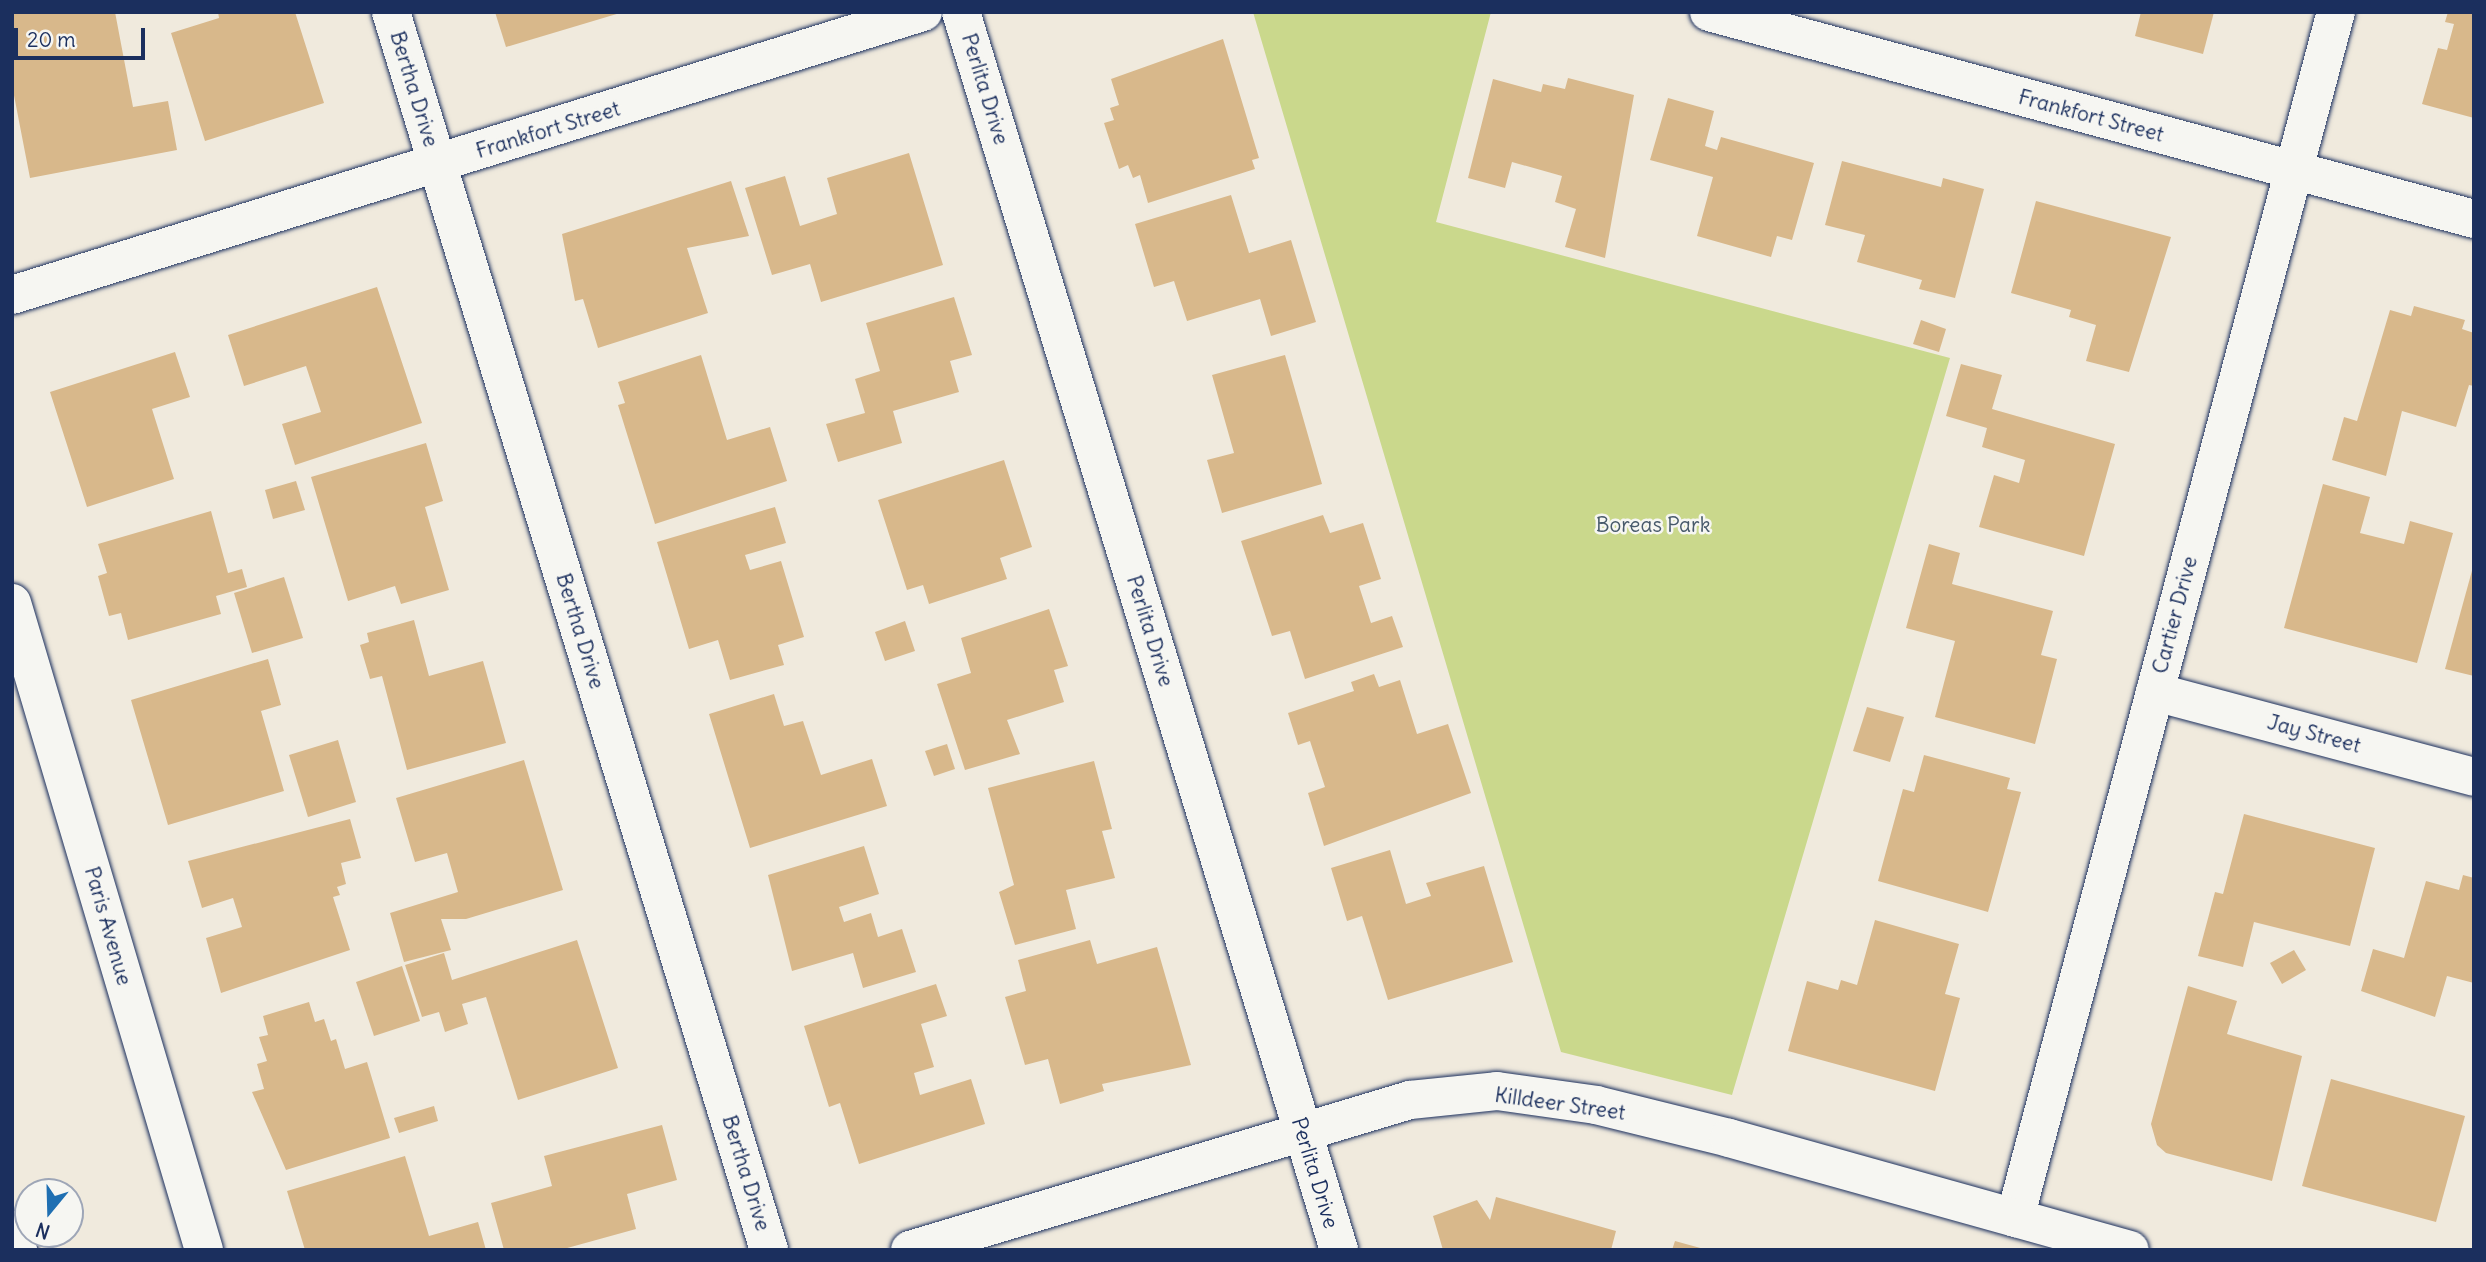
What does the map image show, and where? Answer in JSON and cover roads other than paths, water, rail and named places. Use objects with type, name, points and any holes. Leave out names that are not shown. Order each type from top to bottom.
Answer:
[{"type":"street","name":"Bertha Drive","points":[[391,12],[769,1250]]},
{"type":"street","name":"Frankfort Street","points":[[12,295],[923,12]]},
{"type":"street","name":"Perlita Drive","points":[[961,12],[1339,1250]]},
{"type":"street","name":"Frankfort Street","points":[[1709,12],[2474,219]]},
{"type":"street","name":"Cartier Drive","points":[[2015,1218],[2336,12]]},
{"type":"street","name":"Paris Avenue","points":[[12,603],[204,1250]]},
{"type":"street","name":"Jay Street","points":[[2155,691],[2474,777]]},
{"type":"street","name":"Killdeer Street","points":[[910,1250],[1410,1100],[1497,1091],[1636,1115],[2130,1250]]},
{"type":"street","points":[[12,1230],[18,1250]]},
{"type":"park label","name":"Boreas Park","points":[[1653,525]]}]
